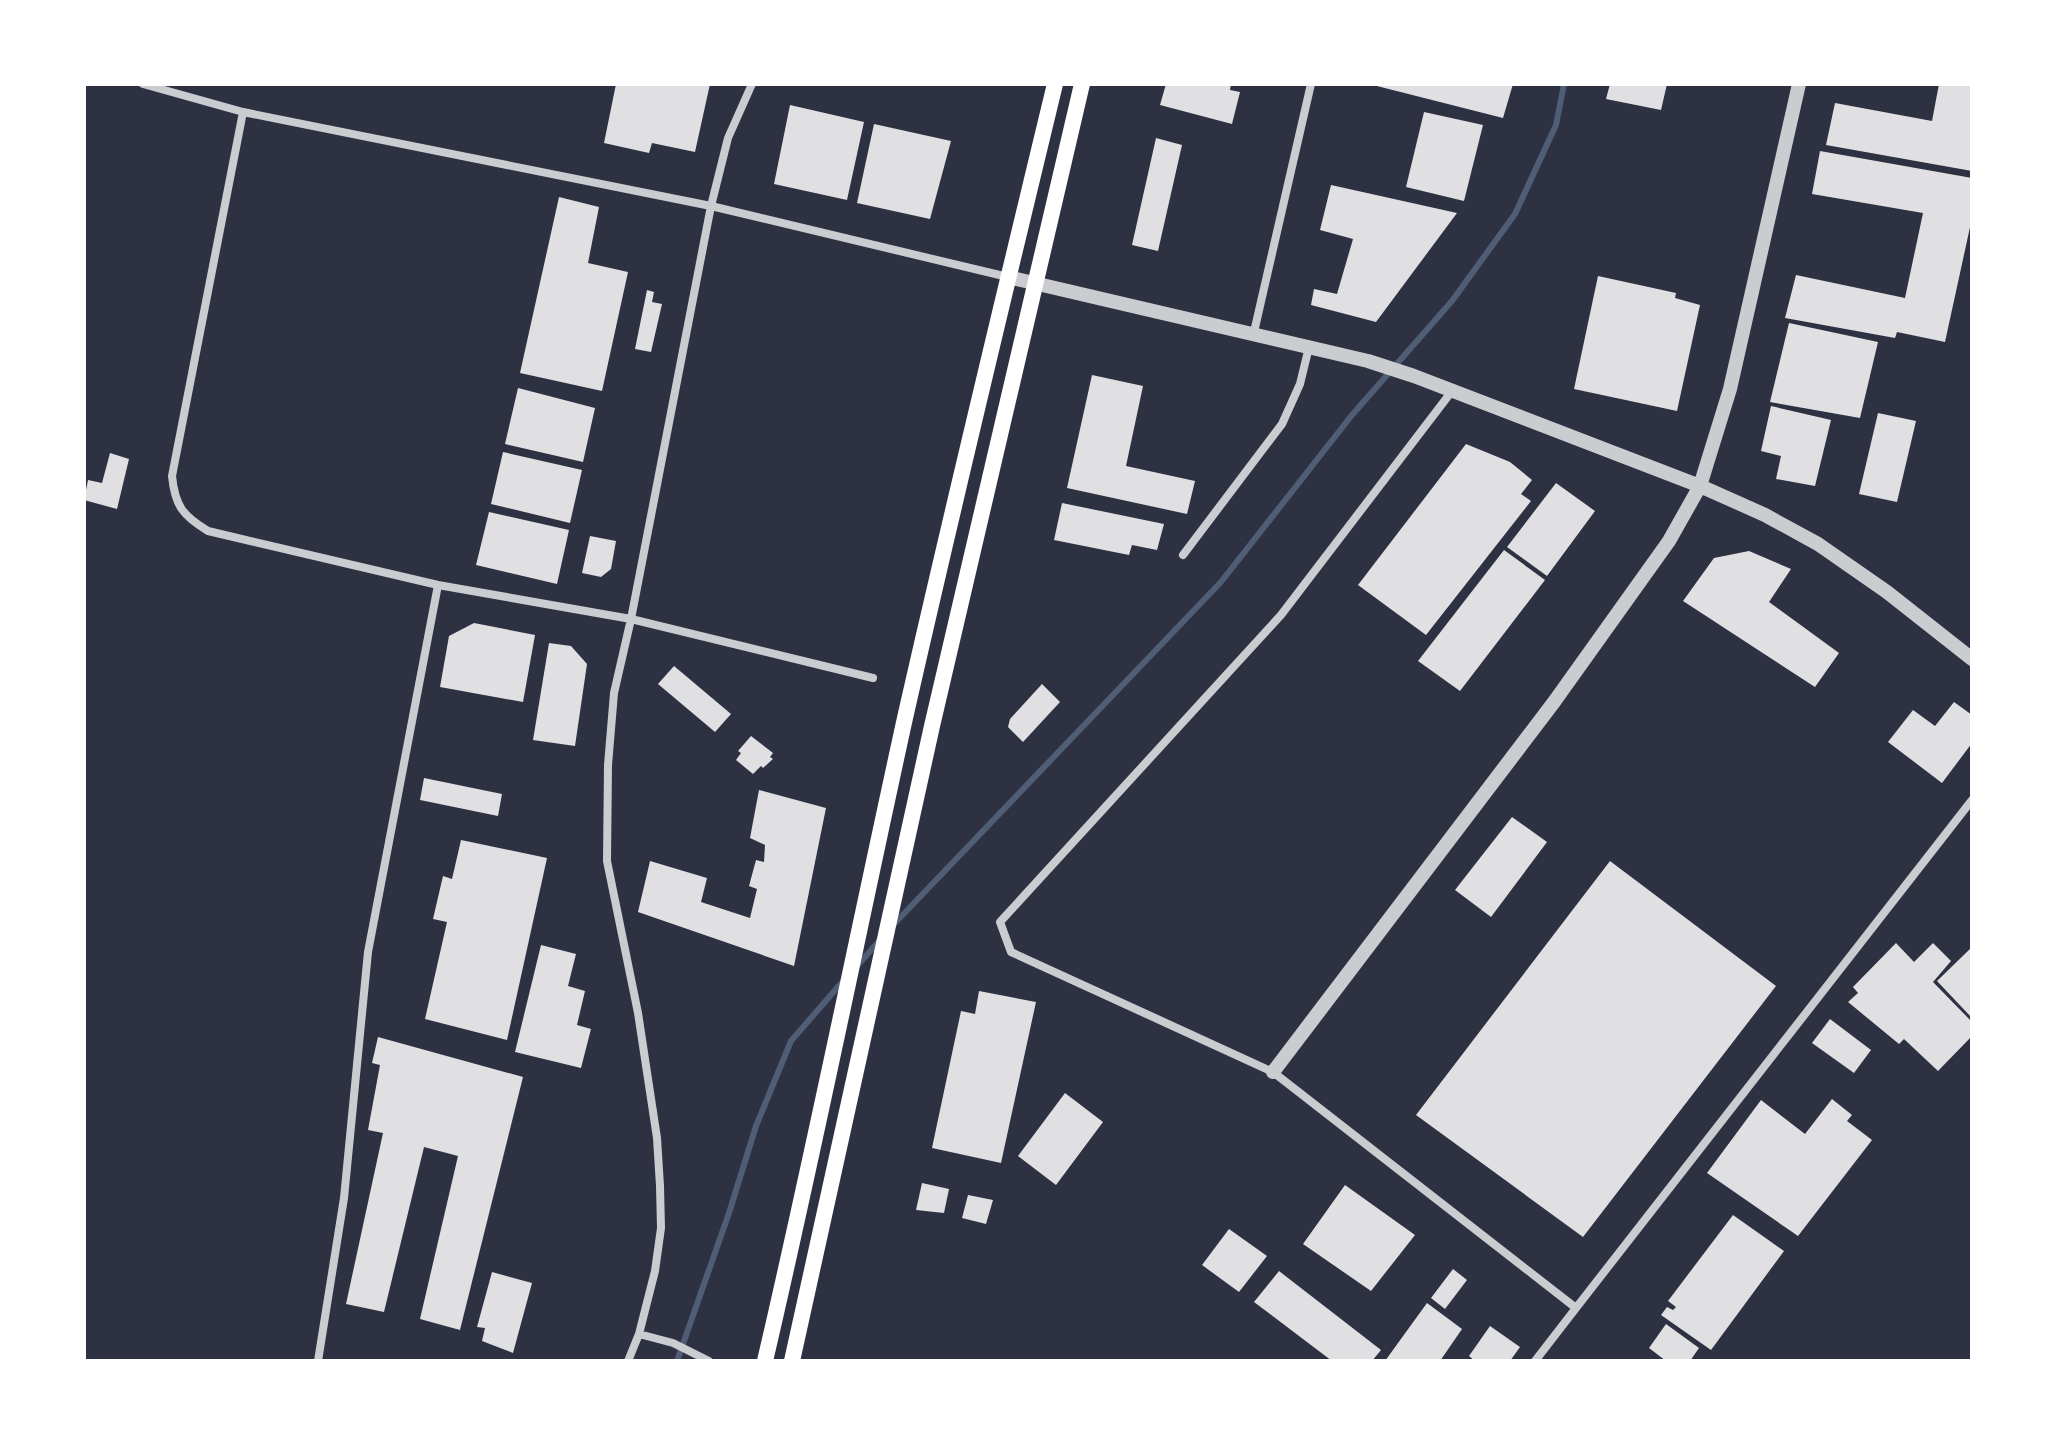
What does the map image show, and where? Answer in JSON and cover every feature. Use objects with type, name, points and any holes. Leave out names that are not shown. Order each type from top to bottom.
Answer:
[{"type":"main road","points":[[765,1361],[909,704],[1055,84]]},
{"type":"main road","points":[[792,1361],[908,834],[1082,84]]},
{"type":"street","points":[[143,84],[243,112],[711,206],[1368,361],[1700,486],[1765,515],[1818,544],[1887,592],[1972,659]]},
{"type":"street","points":[[628,1361],[639,1334],[655,1271],[661,1228],[658,1162],[638,1013],[607,861],[608,765],[614,693],[711,206],[728,138],[752,84]]},
{"type":"street","points":[[1254,332],[1311,84]]},
{"type":"street","points":[[1273,1072],[1554,702],[1669,541],[1700,486],[1730,389],[1799,84]]},
{"type":"street","points":[[243,112],[172,476],[174,496],[187,519],[208,531],[438,585],[631,619],[873,678]]},
{"type":"street","points":[[1183,555],[1282,424],[1300,384],[1309,346]]},
{"type":"street","points":[[1452,391],[1281,615],[1000,922],[1011,952],[1273,1072],[1576,1308]]},
{"type":"street","points":[[318,1361],[344,1198],[368,952],[438,585]]},
{"type":"street","points":[[1535,1361],[1972,800]]},
{"type":"street","points":[[639,1334],[673,1343],[709,1361]]},
{"type":"building","points":[[616,84],[710,84],[695,152],[652,143],[649,153],[604,143]]},
{"type":"building","points":[[1166,84],[1231,84],[1230,90],[1240,92],[1232,124],[1160,105]]},
{"type":"building","points":[[1369,84],[1513,84],[1503,118]]},
{"type":"building","points":[[1610,84],[1667,84],[1661,110],[1606,99]]},
{"type":"building","points":[[1939,84],[1972,84],[1972,171],[1826,145],[1835,103],[1932,121]]},
{"type":"building","points":[[790,105],[864,122],[847,200],[774,184]]},
{"type":"building","points":[[1424,112],[1483,125],[1464,201],[1406,187]]},
{"type":"building","points":[[874,124],[951,141],[930,219],[857,203]]},
{"type":"building","points":[[1156,138],[1182,145],[1158,251],[1132,245]]},
{"type":"building","points":[[1820,151],[1972,178],[1972,218],[1945,342],[1897,332],[1895,338],[1785,318],[1796,275],[1905,298],[1923,213],[1812,194]]},
{"type":"building","points":[[1331,185],[1457,213],[1376,322],[1311,305],[1314,289],[1337,294],[1353,239],[1320,230]]},
{"type":"building","points":[[559,197],[599,207],[588,263],[628,272],[602,391],[520,373]]},
{"type":"building","points":[[1598,276],[1676,293],[1675,298],[1700,305],[1677,411],[1574,389]]},
{"type":"building","points":[[647,290],[654,292],[652,302],[662,304],[651,352],[635,349]]},
{"type":"building","points":[[1789,323],[1878,342],[1860,418],[1770,402]]},
{"type":"building","points":[[1092,375],[1143,386],[1126,466],[1195,481],[1187,514],[1067,488]]},
{"type":"building","points":[[518,388],[595,408],[583,462],[505,444]]},
{"type":"building","points":[[1771,406],[1831,420],[1815,486],[1776,479],[1781,456],[1761,451]]},
{"type":"building","points":[[1878,413],[1916,421],[1897,502],[1859,494]]},
{"type":"building","points":[[1466,444],[1510,462],[1532,480],[1521,494],[1531,501],[1426,635],[1358,585]]},
{"type":"building","points":[[503,452],[582,470],[570,523],[491,504]]},
{"type":"building","points":[[110,453],[129,459],[117,509],[84,500],[88,480],[102,483]]},
{"type":"building","points":[[1556,483],[1595,511],[1547,576],[1507,547]]},
{"type":"building","points":[[1062,503],[1164,524],[1157,550],[1132,545],[1129,555],[1054,540]]},
{"type":"building","points":[[489,512],[569,530],[557,584],[476,565]]},
{"type":"building","points":[[590,536],[616,541],[611,569],[601,577],[582,573]]},
{"type":"building","points":[[1504,550],[1545,580],[1460,691],[1418,661]]},
{"type":"building","points":[[1749,551],[1791,569],[1769,602],[1839,653],[1815,687],[1683,601],[1714,558]]},
{"type":"building","points":[[474,623],[535,635],[523,702],[440,687],[449,636]]},
{"type":"building","points":[[549,643],[571,646],[587,664],[575,746],[533,740]]},
{"type":"building","points":[[674,666],[731,714],[715,732],[658,684]]},
{"type":"building","points":[[1042,684],[1060,702],[1023,742],[1008,727],[1010,719]]},
{"type":"building","points":[[1954,702],[1972,715],[1972,743],[1942,783],[1888,742],[1913,710],[1935,726]]},
{"type":"building","points":[[751,736],[773,753],[770,757],[773,759],[753,774],[736,760],[741,753],[738,751]]},
{"type":"building","points":[[424,778],[502,794],[498,816],[420,800]]},
{"type":"building","points":[[759,790],[826,808],[794,966],[638,912],[650,861],[707,878],[701,902],[750,918],[757,889],[749,886],[756,860],[764,862],[765,845],[750,838]]},
{"type":"building","points":[[1512,817],[1547,842],[1491,917],[1455,890]]},
{"type":"building","points":[[461,840],[547,858],[507,1040],[425,1019],[447,922],[433,919],[443,876],[452,879]]},
{"type":"building","points":[[1610,861],[1776,986],[1583,1237],[1416,1115]]},
{"type":"building","points":[[1896,943],[1914,962],[1933,943],[1951,961],[1933,982],[1972,1022],[1972,1036],[1938,1071],[1904,1039],[1899,1044],[1848,1002],[1858,993],[1853,987]]},
{"type":"building","points":[[541,945],[576,954],[568,986],[585,991],[577,1025],[591,1029],[581,1068],[515,1052]]},
{"type":"building","points":[[1972,947],[1972,1018],[1937,981]]},
{"type":"building","points":[[979,991],[1036,1002],[1001,1163],[932,1148],[961,1011],[975,1014]]},
{"type":"building","points":[[1830,1019],[1871,1050],[1854,1073],[1812,1043]]},
{"type":"building","points":[[378,1037],[523,1077],[460,1330],[420,1319],[458,1156],[424,1147],[384,1312],[346,1304],[383,1133],[368,1130],[380,1065],[372,1063]]},
{"type":"building","points":[[1065,1093],[1103,1122],[1056,1185],[1018,1156]]},
{"type":"building","points":[[1832,1099],[1852,1115],[1847,1121],[1872,1140],[1798,1236],[1707,1173],[1761,1100],[1805,1134]]},
{"type":"building","points":[[922,1183],[949,1189],[944,1213],[916,1210]]},
{"type":"building","points":[[1345,1185],[1415,1235],[1371,1291],[1303,1244]]},
{"type":"building","points":[[968,1195],[993,1200],[986,1224],[962,1218]]},
{"type":"building","points":[[1733,1215],[1784,1251],[1711,1350],[1661,1315],[1667,1307],[1673,1310],[1676,1307],[1668,1301]]},
{"type":"building","points":[[1229,1229],[1267,1256],[1239,1292],[1202,1265]]},
{"type":"building","points":[[1453,1269],[1467,1280],[1445,1309],[1431,1298]]},
{"type":"building","points":[[1279,1271],[1381,1350],[1372,1361],[1332,1361],[1254,1302]]},
{"type":"building","points":[[492,1272],[532,1283],[513,1353],[482,1341],[485,1328],[477,1327]]},
{"type":"building","points":[[1427,1303],[1462,1329],[1440,1361],[1385,1361]]},
{"type":"building","points":[[1666,1324],[1699,1348],[1690,1361],[1666,1361],[1649,1348]]},
{"type":"building","points":[[1490,1326],[1520,1347],[1510,1361],[1475,1361],[1469,1356]]},
{"type":"waterway","points":[[894,924],[1221,582],[1352,415],[1452,301],[1515,214],[1556,125],[1564,84]]},
{"type":"waterway","points":[[857,966],[879,941]]},
{"type":"waterway","points":[[677,1361],[756,1126],[791,1041],[844,980]]}]
